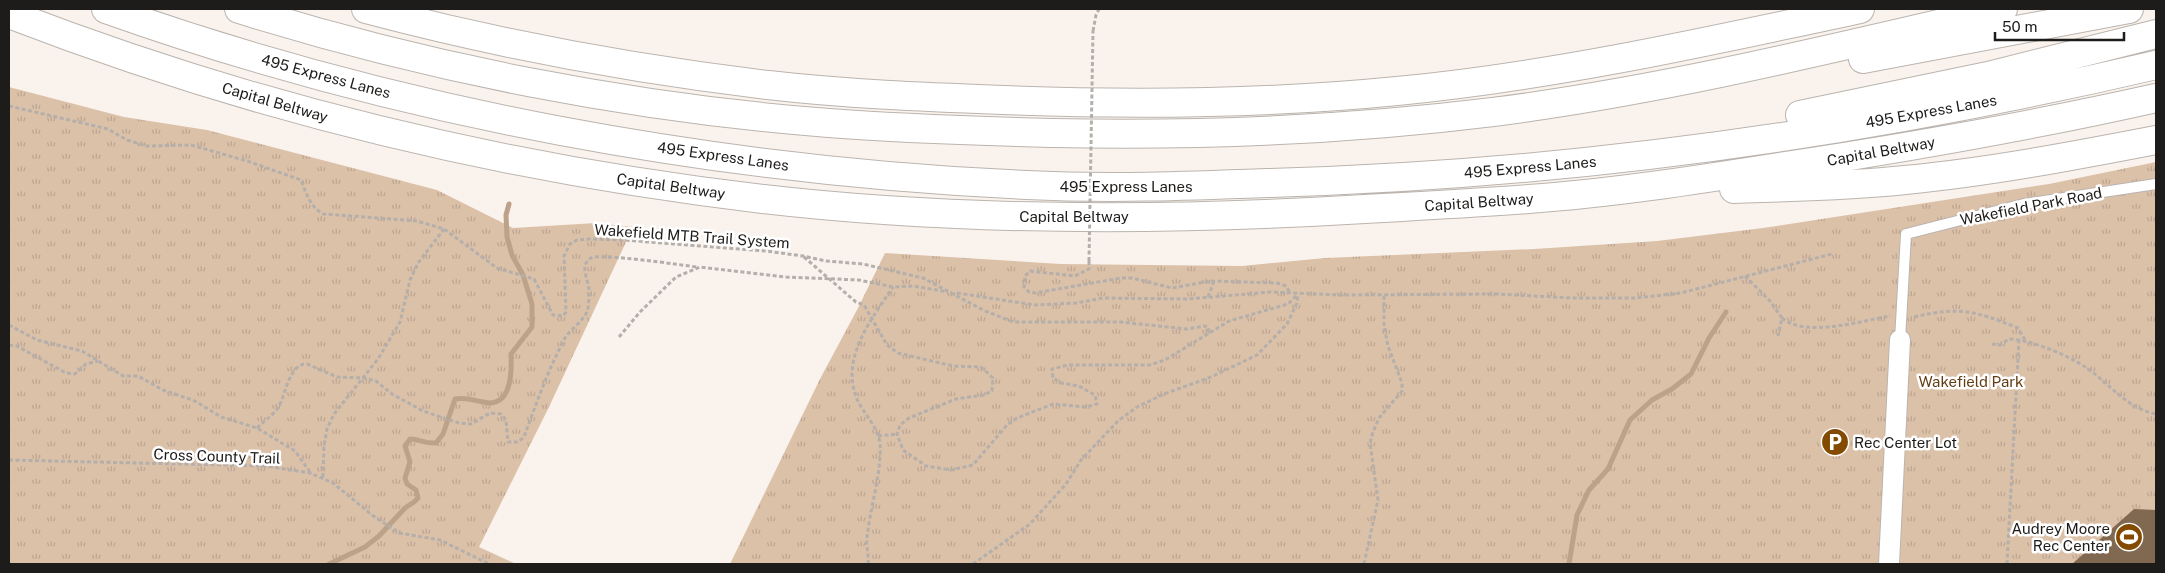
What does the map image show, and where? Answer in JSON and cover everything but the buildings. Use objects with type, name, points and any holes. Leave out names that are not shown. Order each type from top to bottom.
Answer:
[{"type":"highway","name":"495 Express Lanes","points":[[106,9],[284,65],[442,106],[626,142],[823,170],[1029,186],[1101,187],[1322,182],[1496,172],[1660,153],[1828,128],[2007,97],[2156,65]]},
{"type":"highway","points":[[239,9],[342,38],[423,58],[563,88],[742,114],[826,123],[991,132],[1166,134],[1294,130],[1612,101],[1728,84],[2129,9]]},
{"type":"highway","points":[[366,9],[572,56],[770,85],[934,97],[1090,103],[1284,99],[1397,91],[1511,77],[1634,57],[1860,9]]},
{"type":"highway","points":[[1493,112],[1603,96],[1805,54],[2003,9]]},
{"type":"highway","name":"Capital Beltway","points":[[9,14],[117,54],[200,81],[360,126],[563,169],[762,199],[931,212],[1138,216],[1274,214],[1533,199],[1717,176],[1869,153],[2011,128],[2156,98]]},
{"type":"highway","points":[[1496,172],[1919,91],[2156,34]]},
{"type":"highway","points":[[1533,199],[1904,181],[2078,155],[2156,140]]},
{"type":"street","points":[[1888,564],[1900,340]]},
{"type":"lane","name":"Wakefield Park Road","points":[[1900,340],[1906,234],[2024,204],[2156,184]]},
{"type":"path","points":[[1099,9],[1096,14],[1093,31],[1089,268],[1075,276],[1030,272],[1025,276],[1024,287],[1029,292],[1035,293],[1121,278],[1132,278],[1172,288],[1214,281],[1277,283],[1286,286],[1290,293]]},
{"type":"path","name":"Wakefield MTB Trail System","points":[[9,106],[108,129],[128,140],[146,146],[191,145],[247,161],[301,180],[307,197],[319,212],[324,214],[417,221],[444,229],[496,268],[534,279],[553,315],[558,317],[563,316],[566,307],[564,256],[570,244],[577,240],[624,240],[803,256],[826,261],[863,264],[923,278],[983,310],[1013,322],[1120,322],[1187,329],[1205,326],[1209,328],[1208,333]]},
{"type":"path","points":[[323,477],[327,429],[334,414],[378,359],[400,322],[406,292],[418,263],[444,229]]},
{"type":"path","points":[[619,337],[640,312],[676,276],[700,267],[795,278],[859,280],[893,287],[913,286],[1035,305],[1076,303],[1103,298],[1208,297],[1271,292],[1340,296],[1497,294],[1602,299],[1636,298],[1681,293],[1832,254]]},
{"type":"path","name":"Wakefield MTB Trail System","points":[[257,428],[278,407],[296,368],[302,364],[307,364],[337,377],[364,378],[381,383],[392,394],[423,411],[458,423],[471,424],[490,413],[501,414],[506,420],[508,442],[518,442],[524,437],[566,336],[588,310],[589,288],[585,272],[589,258],[597,255],[612,256],[700,267]]},
{"type":"path","name":"Wakefield MTB Trail System","points":[[803,256],[856,302],[864,305],[887,345],[898,353],[953,366],[981,367],[992,378],[992,391],[984,395],[956,399],[909,418],[900,425],[897,434]]},
{"type":"path","points":[[1744,276],[1770,301],[1782,318],[1778,336]]},
{"type":"path","points":[[1208,297],[1213,288],[1214,281]]},
{"type":"path","points":[[868,564],[867,540],[880,455],[878,436],[857,398],[853,384],[852,368],[857,347],[872,318],[893,287]]},
{"type":"path","points":[[878,436],[897,434],[903,450],[926,466],[951,470],[974,465],[1008,425],[1017,418],[1053,404],[1086,407],[1097,404],[1095,396],[1079,386],[1061,383],[1053,378],[1052,369],[1068,365],[1150,365],[1165,360],[1230,321],[1288,304],[1298,294]]},
{"type":"path","points":[[973,564],[1030,524],[1066,484],[1080,460],[1118,421],[1137,407],[1164,394],[1211,377],[1257,355],[1287,324],[1297,303],[1298,294]]},
{"type":"path","points":[[1364,564],[1378,500],[1370,443],[1378,418],[1402,391],[1402,383],[1388,346],[1384,326],[1384,294]]},
{"type":"path","points":[[9,325],[37,340],[82,351],[123,376],[138,376],[163,390],[195,401],[221,416],[257,428],[295,451],[310,473]]},
{"type":"path","points":[[1992,344],[2000,345],[2009,339],[2019,339],[2053,350],[2095,373],[2123,399],[2156,414]]},
{"type":"path","points":[[2007,564],[2019,339]]},
{"type":"path","points":[[9,346],[17,346],[66,373],[75,374],[86,364],[98,361]]},
{"type":"path","name":"Cross County Trail","points":[[9,460],[266,466],[310,473],[323,477],[348,494],[372,515],[399,533],[440,540],[489,564]]},
{"type":"green space","points":[[9,87],[124,117],[207,130],[437,190],[513,228],[596,223],[633,227],[549,407],[479,547],[516,564],[9,564]]},
{"type":"green space","name":"Wakefield Park","points":[[2156,162],[2156,564],[730,564],[820,379],[885,253],[1061,264],[1242,266],[1325,258],[1534,249],[1657,241],[1763,228],[2049,184]]},
{"type":"waterway","points":[[329,564],[365,547],[418,498],[416,490],[407,484],[405,478],[410,462],[405,446],[410,439],[436,443],[443,434],[455,399],[492,403],[499,400],[508,388],[511,354],[532,327],[532,304],[523,275],[512,255],[507,237],[506,215],[509,204]]},
{"type":"waterway","points":[[1569,564],[1577,515],[1589,490],[1608,469],[1630,420],[1652,400],[1672,389],[1691,374],[1709,338],[1726,312]]},
{"type":"place","name":"Rec Center Lot","points":[[1835,442]]},
{"type":"place","name":"Audrey Moore Rec Center","points":[[2129,537]]}]
